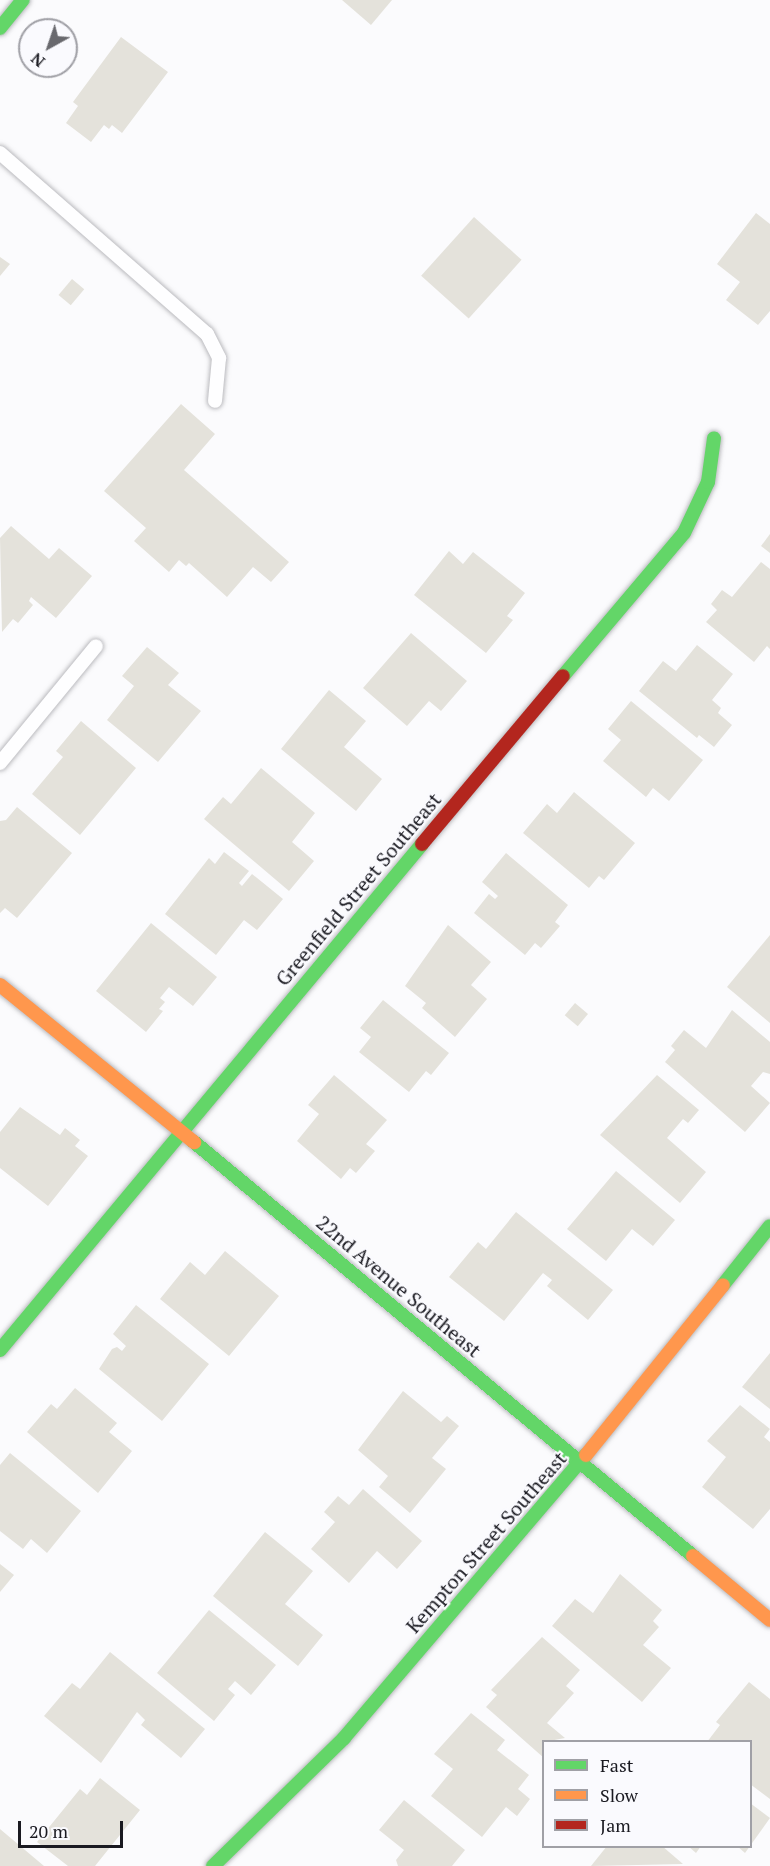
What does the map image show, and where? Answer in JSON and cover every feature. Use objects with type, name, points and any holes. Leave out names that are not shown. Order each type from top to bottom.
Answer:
[{"type":"street","points":[[0,28],[23,0]]},
{"type":"street","name":"Greenfield Street Southeast","points":[[0,1350],[684,533],[708,482],[714,438]]},
{"type":"street","name":"22nd Avenue Southeast","points":[[0,985],[182,1131],[579,1464],[770,1620]]},
{"type":"street","name":"Kempton Street Southeast","points":[[213,1866],[344,1738],[579,1464],[770,1226]]},
{"type":"lane","points":[[0,153],[207,334],[219,358],[215,401]]},
{"type":"lane","points":[[0,763],[96,646]]},
{"type":"building","points":[[342,0],[392,0],[371,25]]},
{"type":"building","points":[[121,37],[168,72],[122,133],[112,125],[109,129],[104,125],[91,142],[66,123],[78,106],[73,102]]},
{"type":"building","points":[[756,213],[770,224],[770,311],[758,325],[726,300],[740,282],[717,264]]},
{"type":"building","points":[[474,217],[522,260],[469,319],[421,276]]},
{"type":"building","points":[[0,257],[10,264],[0,276]]},
{"type":"building","points":[[72,279],[84,289],[71,305],[59,295]]},
{"type":"building","points":[[181,404],[215,434],[184,470],[289,562],[271,582],[253,567],[227,597],[189,563],[186,566],[179,560],[169,572],[134,541],[146,528],[104,491]]},
{"type":"building","points":[[11,526],[49,559],[59,548],[92,576],[56,618],[31,597],[29,601],[33,605],[18,623],[13,619],[2,632],[0,538]]},
{"type":"building","points":[[770,534],[770,553],[761,546]]},
{"type":"building","points":[[449,551],[463,564],[473,552],[525,593],[507,616],[513,620],[486,653],[414,595]]},
{"type":"building","points":[[761,562],[770,569],[770,649],[767,646],[754,662],[706,622],[717,610],[711,604],[722,590],[732,597]]},
{"type":"building","points":[[411,633],[467,681],[441,711],[429,701],[407,726],[363,688]]},
{"type":"building","points":[[697,645],[733,674],[712,700],[721,708],[718,713],[732,725],[714,747],[699,735],[697,738],[639,691],[663,661],[676,671]]},
{"type":"building","points":[[147,647],[179,673],[168,685],[201,711],[158,762],[107,720],[134,686],[122,676]]},
{"type":"building","points":[[329,690],[366,721],[344,747],[382,779],[356,811],[281,749]]},
{"type":"building","points":[[631,701],[703,760],[669,801],[653,788],[646,797],[603,761],[621,740],[608,729]]},
{"type":"building","points":[[81,721],[136,768],[80,835],[32,794],[63,757],[56,751]]},
{"type":"building","points":[[261,768],[315,813],[292,842],[314,861],[289,891],[204,819],[223,797],[231,804]]},
{"type":"building","points":[[574,792],[635,843],[604,880],[599,876],[589,888],[523,833],[547,804],[557,813]]},
{"type":"building","points":[[17,807],[72,853],[17,918],[5,908],[0,913],[0,821],[6,820]]},
{"type":"building","points":[[224,852],[249,871],[239,883],[242,886],[252,874],[283,899],[257,930],[244,920],[216,955],[165,914],[209,858],[215,864]]},
{"type":"building","points":[[506,853],[568,905],[555,922],[560,926],[541,948],[535,943],[525,955],[474,913],[489,894],[495,899],[498,896],[482,882]]},
{"type":"building","points":[[151,923],[217,977],[193,1006],[169,987],[160,998],[165,1002],[159,1009],[163,1011],[146,1032],[96,991]]},
{"type":"building","points":[[448,925],[491,962],[471,985],[487,999],[455,1037],[422,1008],[426,1003],[405,986]]},
{"type":"building","points":[[770,935],[770,1023],[727,987]]},
{"type":"building","points":[[383,1000],[449,1053],[431,1075],[426,1071],[409,1092],[359,1052],[371,1037],[360,1028]]},
{"type":"building","points":[[575,1003],[588,1014],[578,1026],[565,1015]]},
{"type":"building","points":[[732,1010],[770,1042],[770,1074],[763,1072],[751,1086],[770,1103],[745,1132],[665,1062],[675,1050],[671,1046],[684,1030],[706,1048]]},
{"type":"building","points":[[334,1075],[387,1120],[366,1144],[375,1151],[356,1173],[350,1168],[341,1179],[297,1141],[319,1114],[308,1105]]},
{"type":"building","points":[[657,1075],[699,1110],[688,1123],[683,1119],[667,1138],[706,1172],[680,1203],[600,1135]]},
{"type":"building","points":[[20,1107],[60,1135],[65,1128],[80,1140],[75,1146],[88,1156],[48,1206],[0,1168],[0,1132]]},
{"type":"building","points":[[616,1171],[675,1220],[653,1246],[632,1229],[606,1261],[567,1229]]},
{"type":"building","points":[[516,1212],[613,1290],[588,1320],[547,1286],[552,1280],[543,1273],[504,1321],[449,1277],[478,1242],[486,1249]]},
{"type":"building","points":[[225,1251],[279,1296],[229,1356],[160,1299],[190,1262],[205,1275]]},
{"type":"building","points":[[136,1305],[209,1364],[162,1421],[99,1369],[112,1349],[117,1347],[122,1351],[126,1346],[113,1334]]},
{"type":"building","points":[[770,1353],[770,1409],[742,1387]]},
{"type":"building","points":[[75,1388],[117,1423],[109,1432],[132,1451],[98,1493],[27,1432],[51,1404],[57,1409]]},
{"type":"building","points":[[403,1391],[441,1422],[447,1416],[459,1426],[432,1458],[446,1469],[410,1513],[379,1487],[388,1476],[358,1450]]},
{"type":"building","points":[[740,1405],[770,1429],[764,1437],[770,1442],[770,1509],[753,1529],[702,1487],[726,1457],[707,1441]]},
{"type":"building","points":[[10,1453],[81,1511],[47,1553],[31,1539],[23,1549],[0,1531],[0,1465]]},
{"type":"building","points":[[363,1489],[422,1541],[397,1569],[377,1551],[349,1583],[311,1549],[335,1522],[324,1512],[338,1496],[349,1505]]},
{"type":"building","points":[[265,1532],[313,1571],[285,1604],[323,1635],[298,1666],[213,1596]]},
{"type":"building","points":[[0,1564],[14,1575],[0,1592]]},
{"type":"building","points":[[620,1574],[662,1610],[653,1621],[659,1627],[643,1645],[671,1668],[642,1702],[552,1626],[575,1599],[593,1613]]},
{"type":"building","points":[[209,1610],[276,1665],[251,1695],[235,1681],[228,1689],[235,1695],[214,1721],[157,1673]]},
{"type":"building","points":[[542,1637],[580,1670],[566,1686],[574,1693],[547,1723],[565,1738],[542,1740],[542,1756],[486,1707],[497,1695],[491,1690]]},
{"type":"building","points":[[110,1652],[205,1729],[181,1758],[141,1725],[145,1720],[137,1712],[101,1763],[44,1716],[72,1683],[80,1689]]},
{"type":"building","points":[[749,1682],[770,1699],[770,1799],[752,1786],[752,1740],[709,1740],[720,1725],[716,1722]]},
{"type":"building","points":[[471,1713],[505,1740],[497,1750],[529,1775],[518,1789],[530,1799],[517,1816],[506,1807],[482,1837],[431,1796],[453,1769],[434,1754]]},
{"type":"building","points":[[100,1778],[140,1810],[95,1866],[68,1866],[37,1842],[80,1789],[87,1795]]},
{"type":"building","points":[[404,1800],[465,1850],[452,1866],[398,1866],[396,1860],[404,1850],[379,1830]]},
{"type":"building","points":[[752,1804],[770,1818],[752,1843]]},
{"type":"building","points":[[0,1829],[44,1866],[0,1866]]},
{"type":"building","points":[[605,1848],[664,1848],[683,1864],[591,1866]]},
{"type":"building","points":[[690,1848],[700,1848],[696,1853]]},
{"type":"building","points":[[739,1848],[749,1848],[745,1853]]},
{"type":"traffic: fast","points":[[0,28],[23,0]]},
{"type":"traffic: fast","points":[[563,676],[684,533],[708,482],[714,438]]},
{"type":"traffic: fast","points":[[0,1350],[422,844]]},
{"type":"traffic: fast","points":[[194,1142],[693,1556]]},
{"type":"traffic: fast","points":[[723,1285],[770,1226]]},
{"type":"traffic: fast","points":[[213,1866],[344,1738],[586,1455]]},
{"type":"traffic: slow","points":[[0,985],[194,1142]]},
{"type":"traffic: slow","points":[[586,1455],[723,1285]]},
{"type":"traffic: slow","points":[[693,1556],[770,1620]]},
{"type":"traffic: jam","points":[[422,844],[563,676]]}]
